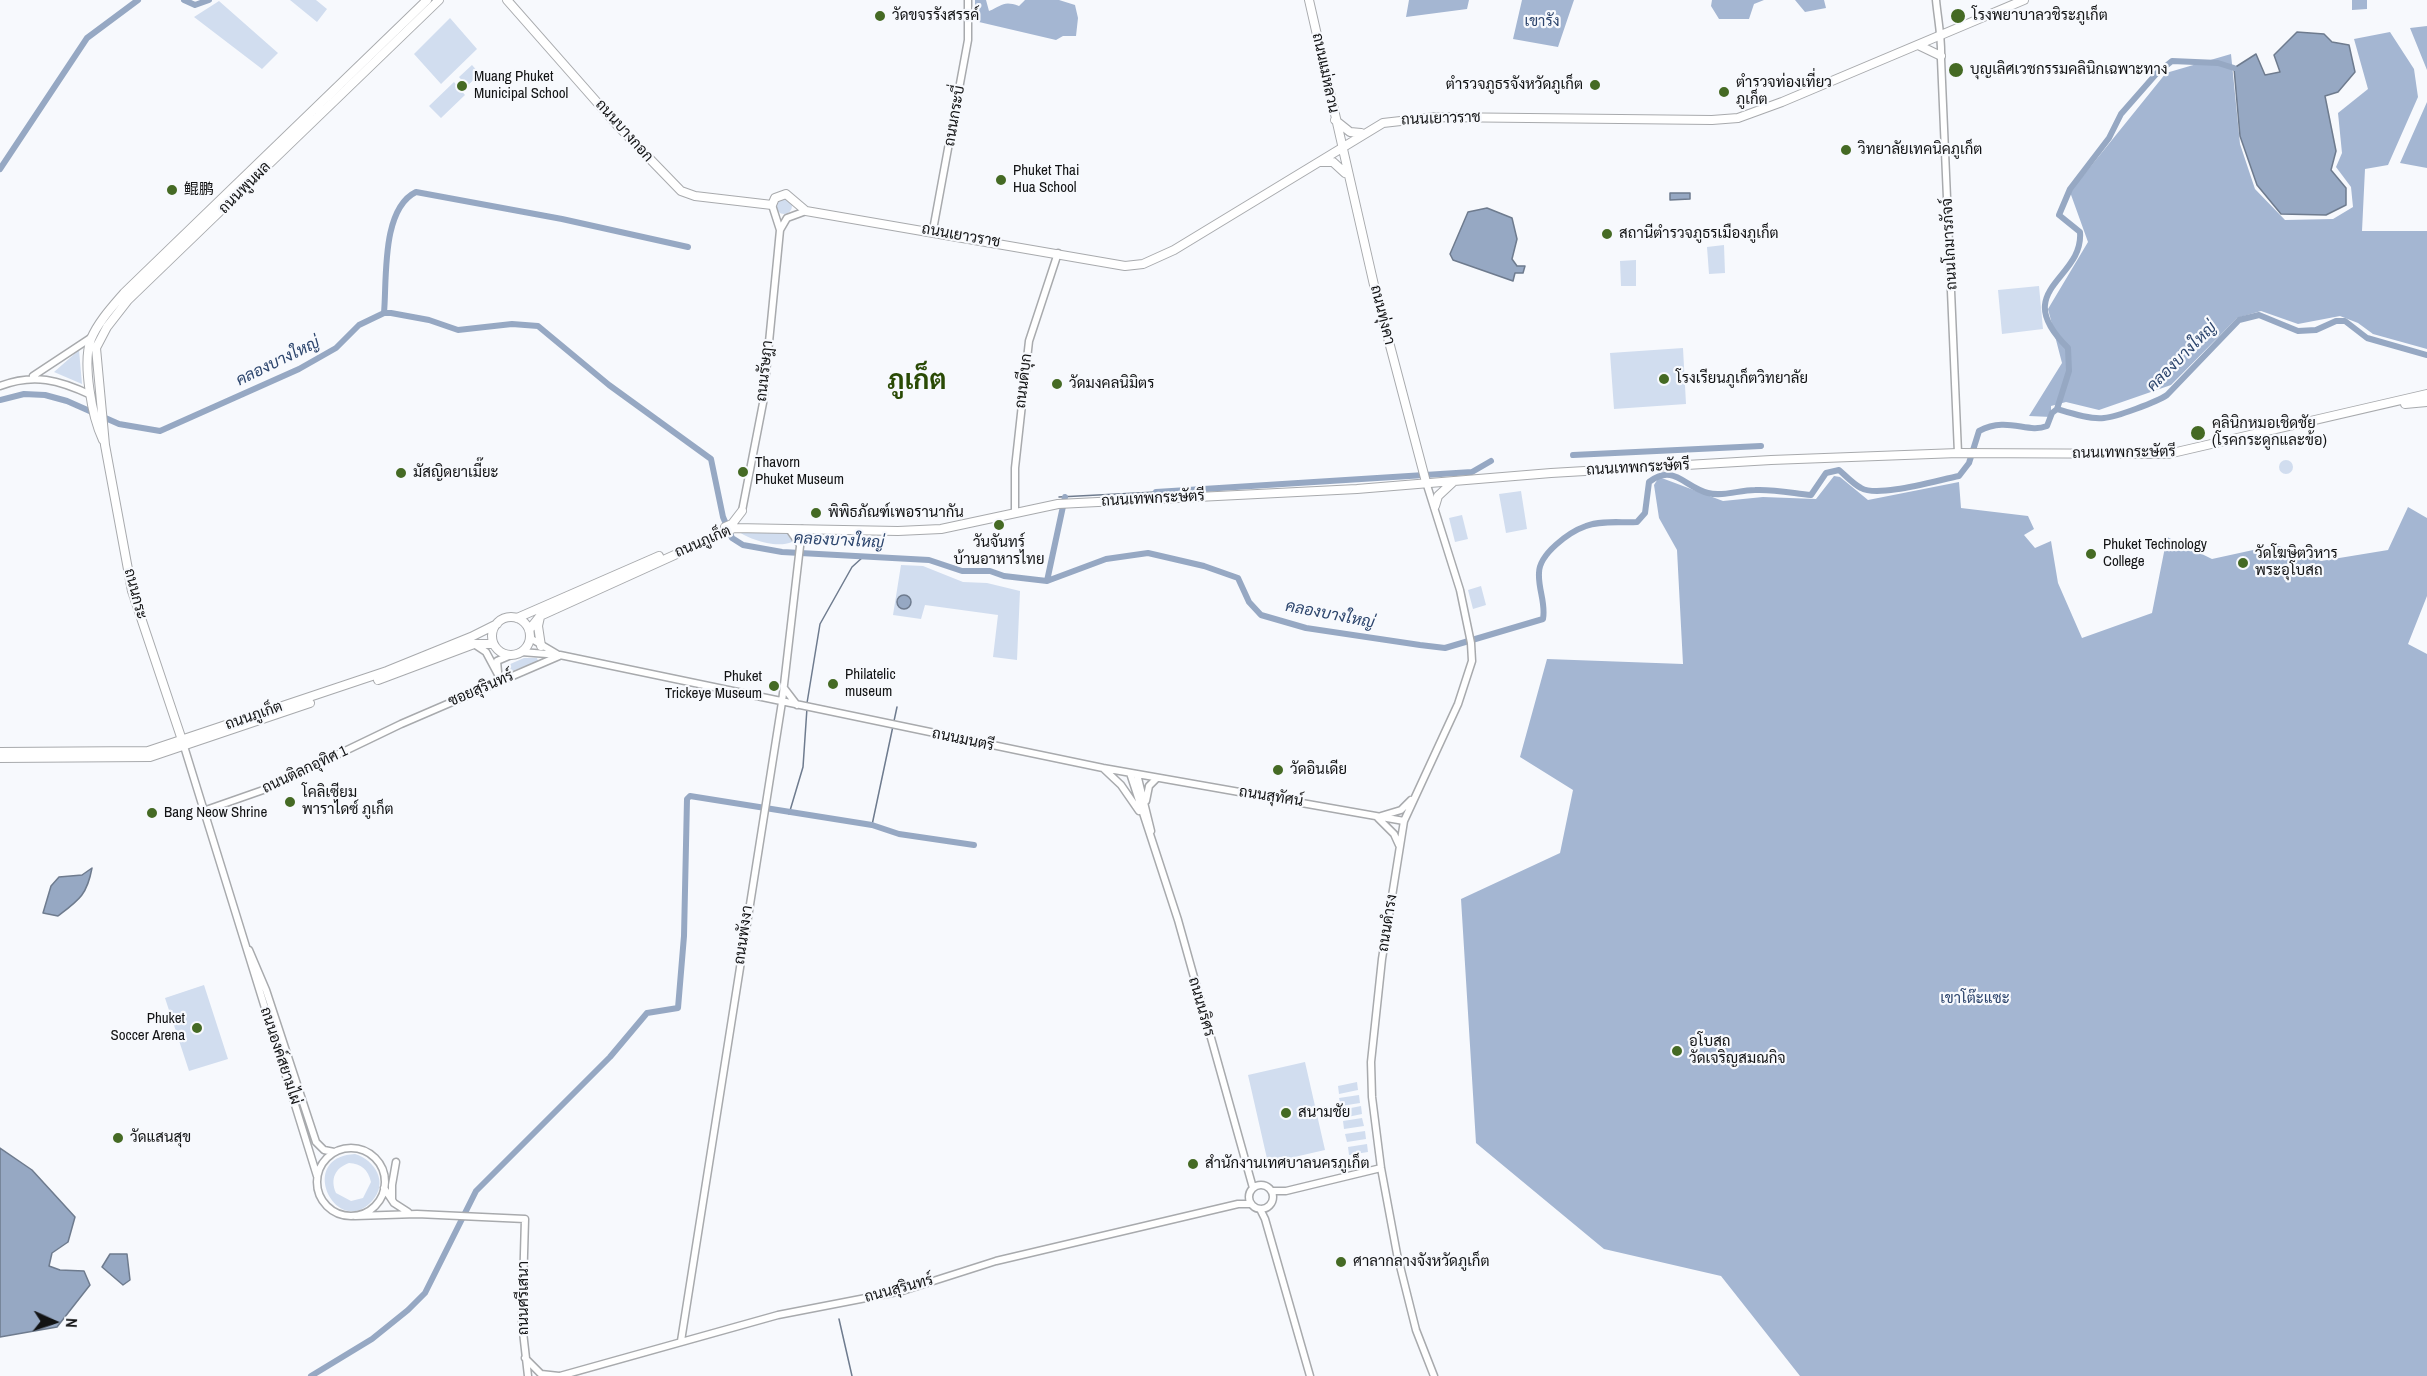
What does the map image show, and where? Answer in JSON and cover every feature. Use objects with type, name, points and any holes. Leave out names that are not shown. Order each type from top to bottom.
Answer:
[{"type":"main road","name":"ถนนพูนผล","points":[[92,337],[124,293],[427,0]]},
{"type":"main road","name":"ถนนพูนผล","points":[[95,399],[96,348],[107,327],[124,304],[439,0]]},
{"type":"main road","name":"ถนนบางกอก","points":[[507,0],[675,187],[695,196],[772,205],[775,198],[786,194],[806,211]]},
{"type":"main road","name":"ถนนแม่หลวน","points":[[1309,0],[1341,147]]},
{"type":"main road","name":"ถนนเยาวราช","points":[[806,211],[933,231],[1125,266],[1143,264],[1174,250],[1383,123],[1416,118],[1730,119],[1782,102],[2024,0]]},
{"type":"main road","points":[[1918,45],[1941,56]]},
{"type":"main road","points":[[1334,118],[1350,132],[1365,132]]},
{"type":"main road","name":"ถนนทุ่งคา","points":[[1341,147],[1425,477]]},
{"type":"main road","points":[[1318,162],[1333,162],[1344,170],[1348,178]]},
{"type":"main road","points":[[92,337],[88,354],[95,399]]},
{"type":"main road","name":"ถนนเทพกระษัตรี","points":[[898,531],[941,529],[1058,504],[1357,489],[1425,477],[1454,481],[1565,472],[1959,453],[2168,454],[2427,394]]},
{"type":"main road","name":"ถนนกระ","points":[[95,399],[101,408],[101,427]]},
{"type":"main road","name":"ถนนกระ","points":[[95,399],[132,591],[183,743]]},
{"type":"main road","name":"ถนนเทพกระษัตรี","points":[[2376,407],[2427,402]]},
{"type":"main road","points":[[1435,506],[1442,491],[1454,481]]},
{"type":"main road","points":[[742,511],[744,522],[749,527]]},
{"type":"main road","name":"ถนนรัษฎา","points":[[733,526],[742,511]]},
{"type":"main road","name":"ถนนภูเก็ต","points":[[540,615],[733,526],[898,531]]},
{"type":"main road","name":"ถนนภูเก็ต","points":[[518,618],[584,593]]},
{"type":"main road","points":[[530,634],[518,618],[511,617],[497,623],[493,631],[493,644],[498,650],[511,656],[521,652],[540,615]]},
{"type":"main road","points":[[540,615],[538,626],[541,646]]},
{"type":"main road","name":"ถนนภูเก็ต","points":[[213,733],[387,671],[468,638],[497,623]]},
{"type":"main road","name":"ถนนภูเก็ต","points":[[0,758],[150,757],[183,743],[474,644],[493,644]]},
{"type":"main road","name":"ถนนภูเก็ต","points":[[0,752],[148,751],[183,743]]},
{"type":"street","name":"ถนนกระบี่","points":[[933,231],[969,30],[968,0]]},
{"type":"street","name":"ถนนโกมารภัจจ์","points":[[1936,0],[1938,29],[1943,36],[1941,56],[1959,453]]},
{"type":"street","points":[[772,205],[780,230]]},
{"type":"street","points":[[780,230],[787,218],[806,211]]},
{"type":"street","name":"ถนนรัษฎา","points":[[742,511],[762,403],[780,230]]},
{"type":"street","name":"ถนนดีบุก","points":[[1015,513],[1015,468],[1029,341],[1058,254]]},
{"type":"street","points":[[0,386],[30,378],[92,337]]},
{"type":"street","points":[[30,378],[54,380],[95,399]]},
{"type":"street","name":"ถนนดำรง","points":[[1425,477],[1460,590],[1471,643],[1472,661],[1458,704],[1404,821],[1382,959],[1371,1062],[1372,1097],[1381,1168],[1416,1330],[1434,1376]]},
{"type":"street","points":[[789,529],[800,546]]},
{"type":"street","name":"ถนนพังงา","points":[[681,1341],[782,702],[802,529]]},
{"type":"street","name":"ถนนมนตรี","points":[[530,634],[541,646],[560,655]]},
{"type":"street","points":[[474,644],[486,652],[501,681]]},
{"type":"street","points":[[486,652],[493,644]]},
{"type":"street","name":"ถนนมนตรี","points":[[521,652],[560,655],[1134,774]]},
{"type":"street","name":"ซอยสุรินทร์","points":[[401,724],[560,655]]},
{"type":"street","points":[[501,681],[497,661],[511,656]]},
{"type":"street","points":[[784,687],[803,706]]},
{"type":"street","name":"ถนนติลกอุทิศ 1","points":[[206,810],[266,789],[310,770],[401,724]]},
{"type":"street","name":"ถนนองค์สยามไผ่","points":[[183,743],[206,810],[242,936],[317,1176]]},
{"type":"street","points":[[1103,768],[1131,797],[1145,822]]},
{"type":"street","name":"ถนนสุทัศน์","points":[[1134,774],[1404,821]]},
{"type":"street","name":"ถนนนริศร","points":[[1134,774],[1146,805],[1152,837],[1252,1177],[1256,1186],[1266,1186],[1273,1194]]},
{"type":"street","name":"ถนนนริศร","points":[[1134,774],[1145,822],[1152,837]]},
{"type":"street","points":[[1146,805],[1149,786],[1157,778]]},
{"type":"street","points":[[1400,845],[1394,834],[1378,817],[1401,810],[1414,798]]},
{"type":"street","name":"ถนนองค์สยามไผ่","points":[[242,936],[266,990],[316,1142],[324,1150],[334,1152]]},
{"type":"street","points":[[355,1216],[376,1205],[384,1188],[384,1174],[372,1156],[352,1148],[334,1152],[321,1165],[317,1176],[317,1187],[327,1206],[335,1212],[355,1216],[417,1214]]},
{"type":"street","points":[[393,1202],[392,1185],[396,1162]]},
{"type":"street","points":[[1310,1376],[1263,1208],[1273,1194],[1381,1168]]},
{"type":"street","points":[[1256,1186],[1250,1200],[1263,1208]]},
{"type":"street","points":[[384,1188],[399,1208],[417,1214]]},
{"type":"street","name":"ถนนสุรินทร์","points":[[559,1376],[778,1315],[902,1291],[996,1261],[1250,1200]]},
{"type":"street","name":"ถนนศรีเสนา","points":[[417,1214],[525,1219],[522,1323],[528,1376]]},
{"type":"street","points":[[525,1357],[541,1374],[559,1376]]},
{"type":"shaded area","points":[[290,0],[316,0],[327,9],[317,22]]},
{"type":"shaded area","points":[[219,1],[278,53],[262,69],[194,17]]},
{"type":"shaded area","points":[[450,18],[477,49],[441,84],[414,54]]},
{"type":"shaded area","points":[[2297,32],[2324,34],[2332,42],[2349,45],[2355,72],[2338,92],[2325,96],[2336,151],[2331,170],[2346,188],[2346,205],[2326,215],[2281,214],[2257,185],[2240,136],[2234,68],[2256,54],[2265,75],[2280,72],[2274,55]]},
{"type":"shaded area","points":[[472,65],[480,74],[467,86],[459,77]]},
{"type":"shaded area","points":[[454,82],[465,95],[441,118],[429,106]]},
{"type":"shaded area","points":[[1670,193],[1690,193],[1690,199],[1670,200]]},
{"type":"shaded area","points":[[781,198],[787,198],[792,206],[790,212],[781,214],[776,209],[776,203]]},
{"type":"shaded area","points":[[1487,208],[1512,218],[1517,239],[1512,259],[1517,266],[1525,266],[1523,273],[1515,273],[1513,281],[1453,260],[1450,254],[1468,212]]},
{"type":"shaded area","points":[[1724,245],[1725,273],[1709,274],[1707,247]]},
{"type":"shaded area","points":[[1636,260],[1636,286],[1621,286],[1620,261]]},
{"type":"shaded area","points":[[2039,286],[2043,329],[2002,334],[1998,290]]},
{"type":"shaded area","points":[[1683,348],[1686,404],[1614,409],[1610,353]]},
{"type":"shaded area","points":[[79,350],[82,384],[54,372]]},
{"type":"shaded area","points":[[2283,460],[2289,460],[2293,467],[2289,474],[2283,474],[2279,470],[2279,464]]},
{"type":"shaded area","points":[[1521,491],[1527,529],[1506,533],[1499,494]]},
{"type":"shaded area","points":[[1462,515],[1468,539],[1455,542],[1449,518]]},
{"type":"shaded area","points":[[735,529],[785,531],[791,534],[792,542],[770,544]]},
{"type":"shaded area","points":[[901,565],[923,566],[963,582],[987,583],[1020,591],[1017,660],[993,657],[998,615],[925,605],[921,619],[893,615]]},
{"type":"shaded area","points":[[1481,586],[1486,605],[1473,609],[1468,590]]},
{"type":"shaded area","points":[[901,595],[907,595],[911,602],[907,609],[901,609],[897,605],[897,599]]},
{"type":"shaded area","points":[[524,658],[537,658],[538,661],[507,673],[508,665]]},
{"type":"shaded area","points":[[92,868],[88,885],[77,901],[58,916],[43,913],[51,886],[59,877],[82,875]]},
{"type":"shaded area","name":"Phuket Soccer Arena","points":[[204,985],[228,1059],[189,1071],[165,998]]},
{"type":"shaded area","name":"สนามชัย","points":[[1305,1062],[1325,1150],[1268,1163],[1248,1075]]},
{"type":"shaded area","points":[[1357,1082],[1358,1090],[1339,1094],[1338,1086]]},
{"type":"shaded area","points":[[1359,1095],[1360,1103],[1341,1106],[1339,1098]]},
{"type":"shaded area","points":[[1361,1106],[1362,1114],[1343,1118],[1341,1110]]},
{"type":"shaded area","points":[[1362,1118],[1364,1126],[1344,1129],[1343,1121]]},
{"type":"shaded area","points":[[1365,1131],[1366,1139],[1347,1142],[1345,1134]]},
{"type":"shaded area","points":[[1367,1144],[1368,1152],[1349,1155],[1348,1147]]},
{"type":"shaded area","points":[[0,1148],[32,1170],[75,1217],[68,1242],[52,1253],[49,1266],[60,1270],[84,1271],[90,1285],[57,1327],[0,1337]]},
{"type":"shaded area","points":[[355,1154],[368,1161],[377,1173],[379,1187],[377,1194],[372,1201],[359,1210],[346,1211],[335,1204],[328,1193],[325,1180],[327,1168],[337,1158]],"holes":[[[349,1163],[366,1171],[371,1182],[363,1198],[351,1201],[336,1193],[334,1179],[340,1168]]]},
{"type":"shaded area","points":[[110,1254],[127,1254],[130,1280],[123,1285],[102,1267]]},
{"type":"green space","points":[[975,0],[986,0],[989,11],[1003,4],[1019,6],[1025,0],[1059,0],[1075,5],[1078,18],[1076,36],[1063,36],[1056,40],[979,22],[975,11]]},
{"type":"green space","points":[[1409,0],[1469,0],[1467,9],[1406,17]]},
{"type":"green space","name":"เขารัง","points":[[1522,0],[1574,0],[1558,47],[1513,39]]},
{"type":"green space","points":[[1712,0],[1764,0],[1754,4],[1749,19],[1719,19],[1711,6]]},
{"type":"green space","points":[[1795,0],[1824,0],[1826,8],[1805,12]]},
{"type":"green space","points":[[2352,0],[2367,0],[2367,9],[2352,10]]},
{"type":"green space","points":[[2427,26],[2427,70],[2410,28]]},
{"type":"green space","points":[[2390,32],[2414,69],[2418,97],[2388,165],[2365,169],[2362,231],[2427,231],[2427,349],[2373,334],[2358,323],[2340,316],[2298,324],[2261,311],[2237,318],[2171,385],[2099,410],[2066,402],[2051,406],[2051,417],[2029,416],[2062,363],[2048,309],[2088,242],[2070,192],[2166,73],[2231,54],[2240,144],[2255,189],[2285,220],[2333,219],[2353,207],[2351,187],[2336,167],[2342,153],[2338,113],[2368,89],[2354,39]]},
{"type":"green space","points":[[2427,102],[2427,168],[2400,163]]},
{"type":"green space","name":"เขาโต๊ะแซะ","points":[[1834,476],[1840,477],[1868,500],[1959,482],[1961,508],[2028,516],[2034,529],[2024,535],[2035,548],[2051,541],[2058,583],[2082,638],[2152,613],[2167,537],[2212,559],[2276,545],[2321,561],[2388,550],[2408,507],[2427,518],[2427,596],[2408,644],[2427,654],[2427,1376],[1800,1376],[1721,1276],[1604,1249],[1476,1143],[1461,899],[1560,853],[1573,790],[1520,757],[1547,659],[1683,664],[1677,550],[1659,518],[1654,485],[1659,477],[1723,501],[1763,497],[1816,499]]},
{"type":"waterway","points":[[0,169],[87,38],[138,0]]},
{"type":"waterway","points":[[184,0],[195,5],[209,0]]},
{"type":"waterway","points":[[2057,409],[2069,371],[2068,348],[2051,328],[2045,312],[2046,298],[2078,248],[2080,232],[2059,215],[2070,189],[2109,138],[2121,114],[2157,73],[2172,61],[2218,63],[2234,68]]},
{"type":"waterway","points":[[384,313],[386,265],[391,229],[405,201],[416,192],[562,219],[688,247]]},
{"type":"waterway","name":"คลองบางใหญ่","points":[[0,400],[24,394],[45,395],[67,401],[119,424],[160,431],[299,369],[336,348],[359,325],[384,313],[429,320],[458,330],[512,324],[538,326],[609,385],[711,459],[723,517],[732,538],[743,545],[782,552],[929,560],[962,571],[990,571],[1004,576],[1047,581],[1106,559],[1148,553],[1204,566],[1238,578],[1249,602],[1261,615],[1306,628],[1445,648],[1543,619],[1544,607],[1539,573],[1540,566],[1549,551],[1571,533],[1592,524],[1637,522],[1645,513],[1649,482],[1658,477],[1665,475],[1679,478],[1700,490],[1714,494],[1762,490],[1811,495],[1826,473],[1839,470],[1852,482],[1869,491],[1894,490],[1959,476],[1969,463],[1979,431],[1999,425],[2040,428],[2047,426],[2052,413],[2057,409],[2080,416],[2099,418],[2118,415],[2146,405],[2167,395],[2239,320],[2259,315],[2298,331],[2316,330],[2336,321],[2345,321],[2367,338],[2427,355]]},
{"type":"waterway","points":[[1573,455],[1761,446]]},
{"type":"waterway","points":[[1156,492],[1472,472],[1491,461]]},
{"type":"waterway","points":[[1059,497],[1156,492]]},
{"type":"waterway","points":[[1047,581],[1065,497]]},
{"type":"waterway","points":[[807,703],[820,624],[852,567],[863,557]]},
{"type":"waterway","points":[[894,721],[897,707]]},
{"type":"waterway","points":[[789,814],[803,767],[807,708]]},
{"type":"waterway","points":[[872,825],[893,726]]},
{"type":"waterway","points":[[311,1376],[372,1339],[425,1293],[476,1191],[610,1057],[647,1013],[678,1008],[684,936],[687,799],[690,796],[872,825],[899,834],[974,845]]},
{"type":"waterway","points":[[839,1319],[852,1376]]},
{"type":"place","name":"วัดขจรรังสรรค์","points":[[880,16]]},
{"type":"place","name":"โรงพยาบาลวชิระภูเก็ต","points":[[1958,16]]},
{"type":"place","name":"บุญเลิศเวชกรรมคลินิกเฉพาะทาง","points":[[1956,70]]},
{"type":"place","name":"ตำรวจภูธรจังหวัดภูเก็ต","points":[[1595,85]]},
{"type":"place","name":"Muang Phuket Municipal School","points":[[462,86]]},
{"type":"place","name":"ตำรวจท่องเที่ยว ภูเก็ต","points":[[1724,92]]},
{"type":"place","name":"วิทยาลัยเทคนิคภูเก็ต","points":[[1846,150]]},
{"type":"place","name":"Phuket Thai Hua School","points":[[1001,180]]},
{"type":"place","name":"鲲鹏","points":[[172,190]]},
{"type":"place","name":"สถานีตำรวจภูธรเมืองภูเก็ต","points":[[1607,234]]},
{"type":"place","name":"โรงเรียนภูเก็ตวิทยาลัย","points":[[1664,379]]},
{"type":"place","name":"วัดมงคลนิมิตร","points":[[1057,384]]},
{"type":"place","name":"คลินิกหมอเชิดชัย (โรคกระดูกและข้อ)","points":[[2198,433]]},
{"type":"place","name":"Thavorn Phuket Museum","points":[[743,472]]},
{"type":"place","name":"มัสญิดยาเมี๊ยะ","points":[[401,473]]},
{"type":"place","name":"พิพิธภัณฑ์เพอรานากัน","points":[[816,513]]},
{"type":"place","name":"วันจันทร์ บ้านอาหารไทย","points":[[999,525]]},
{"type":"place","name":"Phuket Technology College","points":[[2091,554]]},
{"type":"place","name":"วัดโฆษิตวิหาร พระอุโบสถ","points":[[2243,563]]},
{"type":"place","name":"Philatelic museum","points":[[833,684]]},
{"type":"place","name":"Phuket Trickeye Museum","points":[[774,686]]},
{"type":"place","name":"วัดอินเดีย","points":[[1278,770]]},
{"type":"place","name":"โคลิเซียม พาราไดซ์ ภูเก็ต","points":[[290,802]]},
{"type":"place","name":"Bang Neow Shrine","points":[[152,813]]},
{"type":"place","name":"Phuket Soccer Arena","points":[[197,1028]]},
{"type":"place","name":"อุโบสถ วัดเจริญสมณกิจ","points":[[1677,1051]]},
{"type":"place","name":"สนามชัย","points":[[1286,1113]]},
{"type":"place","name":"วัดแสนสุข","points":[[118,1138]]},
{"type":"place","name":"สำนักงานเทศบาลนครภูเก็ต","points":[[1193,1164]]},
{"type":"place","name":"ศาลากลางจังหวัดภูเก็ต","points":[[1341,1262]]},
{"type":"district","name":"ภูเก็ต","points":[[917,382]]}]
